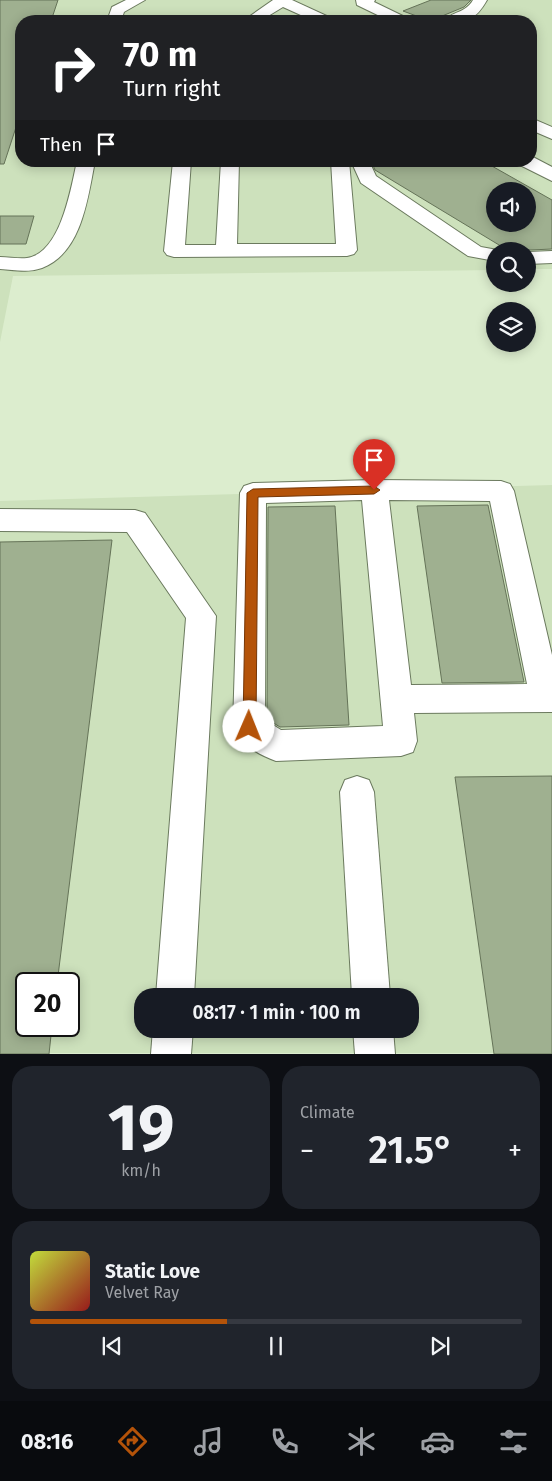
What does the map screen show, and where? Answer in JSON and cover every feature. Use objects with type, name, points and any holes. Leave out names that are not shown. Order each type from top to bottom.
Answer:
[{"type":"street","points":[[116,15],[117,10],[138,0]]},
{"type":"street","points":[[466,15],[473,12],[480,0]]},
{"type":"street","points":[[262,15],[282,1],[313,15]]},
{"type":"street","points":[[362,1],[390,15]]},
{"type":"street","points":[[537,127],[552,134]]},
{"type":"street","points":[[0,263],[34,263],[55,252],[75,213],[85,167]]},
{"type":"street","points":[[181,167],[174,250],[226,251],[348,250],[341,167]]},
{"type":"street","points":[[226,251],[230,167]]},
{"type":"street","points":[[363,167],[368,179],[475,252],[486,254]]},
{"type":"street","points":[[537,167],[552,175]]},
{"type":"street","points":[[536,258],[552,257]]},
{"type":"street","points":[[374,490],[398,699],[401,741],[276,746],[249,727],[253,493],[374,490],[501,491],[549,698],[398,699]]},
{"type":"street","points":[[0,520],[135,521],[201,616],[176,988]]},
{"type":"street","points":[[357,792],[370,988]]},
{"type":"street","points":[[171,1054],[172,1038]]},
{"type":"street","points":[[374,1038],[375,1054]]},
{"type":"shaded area","points":[[0,0],[552,0],[552,269],[536,269],[536,242],[486,242],[486,270],[13,276],[0,342]]},
{"type":"shaded area","points":[[552,485],[552,1053],[0,1053],[0,501]]},
{"type":"building","points":[[0,0],[58,0],[53,15],[15,15],[15,130],[4,164],[0,164]]},
{"type":"building","points":[[431,0],[471,0],[464,7],[445,15],[414,15],[403,11]]},
{"type":"building","points":[[374,167],[494,167],[520,182],[486,182],[486,232],[536,232],[536,191],[552,200],[552,249],[536,250],[536,242],[494,242],[375,170]]},
{"type":"building","points":[[0,216],[34,216],[26,244],[0,244]]},
{"type":"building","points":[[488,505],[524,682],[442,683],[417,506]]},
{"type":"building","points":[[335,506],[349,725],[280,727],[267,719],[268,507]]},
{"type":"building","points":[[112,540],[58,972],[15,972],[15,1037],[51,1037],[49,1054],[0,1054],[0,542]]},
{"type":"building","points":[[552,776],[552,1054],[494,1054],[455,777]]},
{"type":"route","points":[[249,727],[253,493],[374,490]]}]
